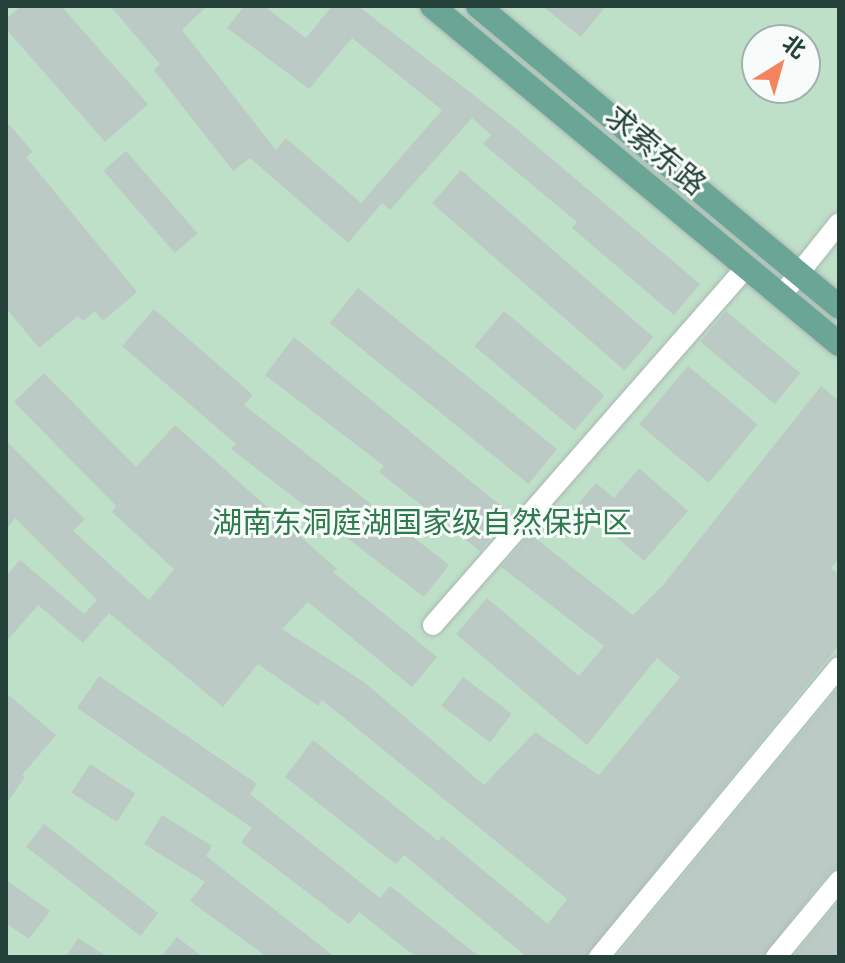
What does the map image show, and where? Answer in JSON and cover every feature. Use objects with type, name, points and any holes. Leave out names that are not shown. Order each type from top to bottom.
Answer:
[{"type":"main road","name":"求索东路","points":[[432,6],[839,344]]},
{"type":"main road","name":"求索东路","points":[[478,6],[839,307]]},
{"type":"street","points":[[781,296],[839,223]]},
{"type":"street","points":[[433,625],[746,267]]},
{"type":"street","points":[[599,957],[839,667]]},
{"type":"street","points":[[776,957],[839,881]]},
{"type":"green space","name":"湖南东洞庭湖国家级自然保护区","points":[[6,6],[839,6],[839,957],[6,957]]},
{"type":"building","points":[[21,6],[61,6],[148,104],[105,142],[6,29],[6,19]]},
{"type":"building","points":[[110,6],[207,6],[182,30],[276,150],[286,138],[361,203],[442,110],[352,38],[309,89],[227,28],[244,6],[264,6],[306,38],[332,6],[358,6],[502,117],[700,284],[674,315],[572,228],[577,222],[483,144],[491,135],[472,118],[390,210],[382,203],[348,243],[250,158],[233,171],[154,70],[160,64]]},
{"type":"building","points":[[542,6],[606,6],[581,37]]},
{"type":"building","points":[[6,121],[33,152],[26,157],[137,292],[103,321],[95,311],[83,321],[78,316],[39,348],[6,308]]},
{"type":"building","points":[[126,151],[198,233],[175,253],[103,171]]},
{"type":"building","points":[[461,170],[653,337],[625,371],[432,203]]},
{"type":"building","points":[[358,288],[557,449],[529,484],[330,323]]},
{"type":"building","points":[[154,309],[253,395],[244,405],[449,565],[424,597],[231,449],[236,444],[122,346]]},
{"type":"building","points":[[504,311],[604,395],[575,430],[474,346]]},
{"type":"building","points":[[726,311],[800,373],[775,404],[700,342]]},
{"type":"building","points":[[294,337],[511,514],[480,551],[379,472],[384,466],[265,375]]},
{"type":"building","points":[[688,366],[758,424],[709,483],[639,424]]},
{"type":"building","points":[[44,373],[136,467],[175,425],[337,569],[333,572],[437,657],[412,687],[308,602],[282,629],[364,682],[484,785],[535,732],[599,775],[680,677],[657,658],[587,745],[456,634],[487,598],[579,676],[604,646],[501,567],[530,534],[633,615],[664,584],[821,386],[839,401],[839,558],[831,568],[839,575],[839,645],[586,957],[527,957],[404,855],[396,864],[285,777],[313,740],[438,841],[442,836],[548,924],[567,899],[322,700],[318,706],[258,664],[223,707],[109,613],[83,643],[38,605],[6,642],[6,576],[20,560],[84,614],[97,600],[15,518],[6,530],[6,441],[85,519],[73,531],[149,600],[174,569],[112,512],[116,506],[14,402]]},
{"type":"building","points":[[639,468],[688,511],[644,561],[578,504],[596,483],[614,498]]},
{"type":"building","points":[[99,676],[257,784],[250,794],[380,898],[390,886],[480,957],[416,957],[359,912],[349,924],[241,842],[252,828],[77,708]]},
{"type":"building","points":[[463,677],[512,714],[490,742],[441,706]]},
{"type":"building","points":[[839,687],[839,868],[829,873],[763,957],[616,957]]},
{"type":"building","points":[[6,693],[56,735],[22,775],[25,777],[6,804]]},
{"type":"building","points":[[90,764],[135,793],[117,822],[71,793]]},
{"type":"building","points":[[162,815],[212,846],[206,856],[335,957],[267,957],[190,901],[205,882],[144,844]]},
{"type":"building","points":[[44,824],[158,913],[140,936],[26,847]]},
{"type":"building","points":[[6,880],[50,911],[29,939],[6,923]]},
{"type":"building","points":[[839,901],[839,957],[793,957]]},
{"type":"building","points":[[177,937],[203,957],[161,957]]},
{"type":"building","points":[[78,938],[108,957],[66,957]]}]
